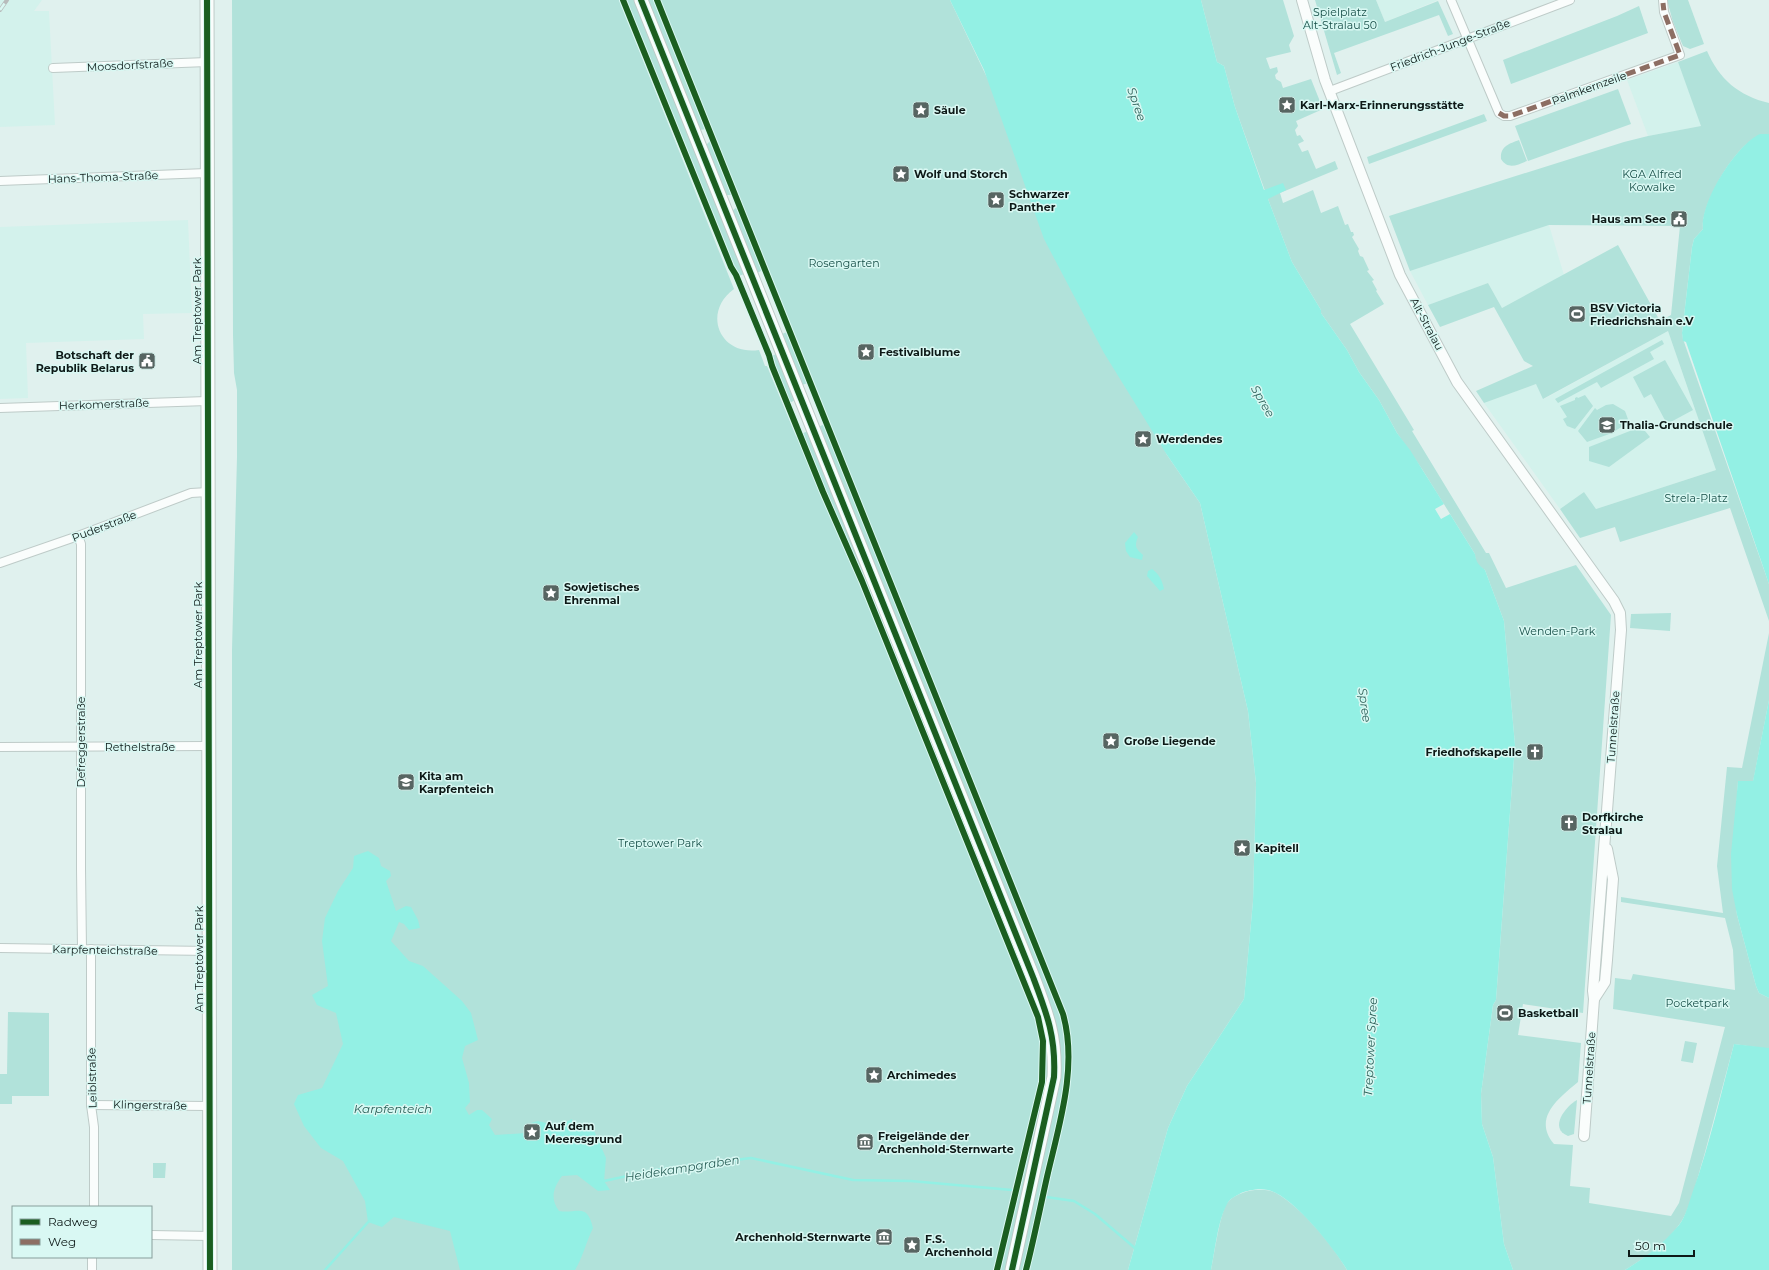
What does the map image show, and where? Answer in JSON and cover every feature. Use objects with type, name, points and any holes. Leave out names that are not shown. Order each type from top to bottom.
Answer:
[{"type":"main road","name":"Am Treptower Park","points":[[207,0],[210,1270]]},
{"type":"main road","points":[[640,0],[1046,1011],[1054,1042],[1054,1077],[1012,1270]]},
{"type":"street","name":"Alt-Stralau","points":[[1302,0],[1330,91],[1400,275],[1457,382],[1609,595],[1620,613]]},
{"type":"street","points":[[1451,0],[1468,39]]},
{"type":"street","name":"Friedrich-Junge-Straße","points":[[1330,91],[1570,0]]},
{"type":"street","name":"Palmkernzeile","points":[[1468,39],[1499,114],[1510,116],[1680,55],[1664,12],[1663,0]]},
{"type":"street","name":"Moosdorfstraße","points":[[53,68],[207,62]]},
{"type":"street","name":"Hans-Thoma-Straße","points":[[0,181],[207,173]]},
{"type":"street","name":"Herkomerstraße","points":[[0,408],[207,401]]},
{"type":"street","name":"Puderstraße","points":[[0,563],[78,536],[191,492],[208,492]]},
{"type":"street","name":"Defreggerstraße","points":[[78,536],[80,544],[82,747],[82,949]]},
{"type":"street","name":"Tunnelstraße","points":[[1584,1136],[1594,999],[1606,976],[1613,878],[1605,841],[1621,630],[1620,613]]},
{"type":"street","name":"Rethelstraße","points":[[0,747],[208,746]]},
{"type":"street","name":"Karpfenteichstraße","points":[[0,948],[209,951]]},
{"type":"street","name":"Leiblstraße","points":[[92,949],[91,1104],[94,1127],[94,1206]]},
{"type":"street","name":"Klingerstraße","points":[[91,1104],[210,1106]]},
{"type":"street","points":[[152,1235],[210,1236]]},
{"type":"street","points":[[92,1258],[92,1270]]},
{"type":"shaded area","points":[[0,0],[42,0],[34,11],[49,11],[55,125],[0,127]]},
{"type":"shaded area","points":[[1376,0],[1438,0],[1385,22]]},
{"type":"shaded area","points":[[1678,62],[1702,126],[1648,136],[1627,80]]},
{"type":"shaded area","points":[[188,220],[192,313],[143,314],[144,339],[26,343],[28,398],[0,399],[0,227]]},
{"type":"shaded area","points":[[1549,225],[1564,275],[1502,308],[1488,283],[1428,305],[1410,271]]},
{"type":"shaded area","name":"Thalia-Grundschule","points":[[1668,331],[1716,470],[1596,509],[1584,492],[1560,509],[1484,403],[1536,384],[1544,399]]},
{"type":"green space","name":"Treptower Park","points":[[232,0],[619,0],[734,289],[724,298],[719,309],[717,320],[720,330],[725,339],[734,346],[745,350],[759,350],[796,436],[830,422],[660,0],[950,0],[1167,455],[1200,503],[1248,711],[1256,783],[1253,901],[1244,999],[1187,1086],[1168,1128],[1128,1270],[232,1270],[232,650],[237,457],[237,390],[234,373],[233,335]]},
{"type":"green space","points":[[626,0],[634,0],[744,274],[739,276],[734,268]]},
{"type":"green space","points":[[648,0],[654,0],[706,129],[700,130]]},
{"type":"green space","points":[[1201,0],[1283,0],[1294,36],[1289,45],[1291,52],[1266,58],[1270,69],[1277,67],[1278,72],[1275,75],[1276,79],[1281,82],[1283,88],[1311,79],[1323,109],[1296,121],[1298,126],[1295,130],[1297,136],[1300,135],[1304,141],[1298,144],[1302,152],[1308,150],[1316,169],[1335,161],[1338,169],[1280,193],[1283,203],[1313,190],[1321,213],[1338,206],[1345,225],[1348,224],[1351,232],[1353,232],[1354,235],[1352,237],[1359,249],[1358,251],[1360,256],[1363,257],[1369,270],[1367,271],[1374,280],[1372,281],[1377,290],[1376,291],[1384,304],[1350,324],[1414,430],[1412,431],[1486,553],[1489,553],[1506,588],[1576,565],[1611,615],[1583,1013],[1523,1004],[1518,1035],[1581,1043],[1578,1082],[1556,1102],[1547,1117],[1546,1126],[1548,1135],[1554,1144],[1573,1145],[1570,1186],[1590,1188],[1589,1203],[1671,1216],[1679,1203],[1725,1027],[1613,1009],[1615,978],[1631,980],[1633,974],[1735,990],[1733,950],[1725,918],[1621,902],[1621,897],[1723,913],[1717,866],[1727,767],[1742,768],[1769,633],[1769,700],[1753,782],[1738,781],[1732,874],[1737,915],[1756,986],[1759,993],[1769,998],[1769,1049],[1734,1044],[1704,1156],[1685,1216],[1676,1229],[1663,1243],[1625,1270],[1513,1270],[1504,1244],[1493,1157],[1482,1124],[1481,1094],[1493,1005],[1496,1000],[1515,745],[1504,621],[1485,570],[1477,564],[1475,554],[1422,469],[1397,433],[1379,400],[1321,313],[1321,310],[1292,262],[1235,107],[1224,66],[1217,62]]},
{"type":"green space","name":"Spielplatz Alt-Stralau 50","points":[[1315,0],[1376,0],[1385,22],[1438,1],[1453,34],[1448,36],[1439,15],[1334,53],[1341,73],[1337,75]]},
{"type":"green space","points":[[1667,0],[1688,0],[1704,44],[1690,49],[1683,46],[1673,22]]},
{"type":"green space","points":[[1639,6],[1648,33],[1511,84],[1503,60]]},
{"type":"green space","points":[[1707,51],[1718,70],[1731,85],[1748,96],[1769,103],[1769,134],[1758,136],[1746,144],[1724,171],[1708,203],[1703,229],[1694,239],[1682,333],[1769,584],[1769,621],[1730,508],[1620,542],[1615,527],[1580,538],[1560,509],[1584,492],[1596,509],[1716,470],[1668,331],[1543,399],[1536,384],[1484,403],[1476,391],[1533,366],[1524,361],[1494,307],[1440,327],[1428,305],[1488,283],[1502,308],[1618,245],[1660,321],[1671,315],[1680,226],[1549,225],[1410,271],[1389,216],[1624,142],[1701,126],[1678,62]]},
{"type":"green space","points":[[1618,89],[1631,124],[1528,161],[1515,126]]},
{"type":"green space","points":[[1484,114],[1487,121],[1369,164],[1367,157]]},
{"type":"green space","points":[[1519,140],[1527,161],[1513,166],[1507,165],[1501,159],[1502,151],[1506,146]]},
{"type":"green space","points":[[710,141],[733,195],[726,195],[706,145]]},
{"type":"green space","points":[[737,207],[763,270],[757,273],[732,211]]},
{"type":"green space","points":[[787,332],[808,383],[802,385],[782,334]]},
{"type":"green space","points":[[1662,340],[1664,344],[1650,352],[1654,359],[1601,388],[1597,382],[1558,403],[1555,399]]},
{"type":"green space","points":[[776,354],[795,400],[788,404],[772,362],[772,356]]},
{"type":"green space","points":[[1665,360],[1693,410],[1667,424],[1651,394],[1644,398],[1633,377]]},
{"type":"green space","points":[[1585,395],[1593,406],[1575,429],[1567,426],[1563,419],[1567,417],[1560,406],[1575,400],[1577,397],[1578,398]]},
{"type":"green space","points":[[1613,404],[1625,411],[1629,422],[1612,433],[1587,442],[1578,431],[1595,408],[1597,410],[1606,405]]},
{"type":"green space","points":[[1635,429],[1645,431],[1650,437],[1609,467],[1589,461],[1589,447]]},
{"type":"green space","points":[[1671,613],[1670,631],[1630,628],[1631,614]]},
{"type":"green space","points":[[8,1012],[49,1013],[49,1096],[12,1096],[12,1104],[0,1104],[0,1074],[7,1074]]},
{"type":"green space","points":[[1685,1041],[1697,1043],[1693,1063],[1681,1061]]},
{"type":"green space","points":[[1577,1100],[1574,1134],[1568,1136],[1559,1128],[1559,1123],[1564,1112]]},
{"type":"green space","points":[[153,1163],[166,1163],[165,1178],[153,1178]]},
{"type":"green space","points":[[1266,1190],[1276,1193],[1296,1208],[1316,1227],[1347,1270],[1211,1270],[1224,1208],[1233,1198],[1248,1191]]},
{"type":"water","points":[[950,0],[1201,0],[1217,62],[1224,66],[1235,107],[1264,190],[1283,183],[1286,190],[1268,199],[1292,262],[1321,310],[1321,313],[1347,350],[1359,372],[1379,400],[1397,433],[1410,450],[1444,504],[1435,509],[1441,519],[1450,514],[1475,554],[1478,564],[1485,570],[1504,621],[1515,745],[1496,1000],[1493,1005],[1481,1094],[1482,1124],[1493,1157],[1504,1244],[1513,1270],[1347,1270],[1333,1249],[1301,1212],[1278,1194],[1261,1189],[1241,1193],[1228,1202],[1221,1218],[1211,1270],[1128,1270],[1168,1128],[1187,1086],[1244,999],[1253,901],[1256,783],[1248,711],[1200,503],[1167,455],[1104,353],[1044,239],[984,70]]},
{"type":"water","points":[[1760,134],[1769,134],[1769,584],[1686,342],[1683,341],[1682,333],[1692,247],[1694,239],[1703,229],[1707,204],[1721,176],[1731,162],[1751,140]]},
{"type":"water","points":[[1134,532],[1138,537],[1136,545],[1137,549],[1143,555],[1142,560],[1130,557],[1126,551],[1125,543]]},
{"type":"water","points":[[1152,569],[1158,575],[1162,583],[1164,589],[1160,591],[1147,576],[1148,571]]},
{"type":"water","points":[[1769,700],[1769,998],[1759,993],[1756,986],[1737,915],[1732,889],[1731,854],[1738,781],[1753,781]]},
{"type":"water","name":"Karpfenteich","points":[[368,851],[379,858],[381,866],[390,871],[391,876],[386,881],[396,911],[406,906],[411,907],[418,920],[420,928],[409,930],[404,924],[399,922],[391,941],[409,961],[423,966],[462,1001],[471,1013],[478,1040],[465,1046],[462,1058],[469,1083],[470,1102],[465,1108],[469,1115],[477,1110],[482,1110],[492,1119],[489,1125],[495,1135],[526,1133],[527,1128],[531,1123],[538,1121],[558,1126],[572,1119],[572,1125],[579,1130],[585,1126],[592,1126],[606,1158],[604,1181],[610,1190],[598,1191],[577,1175],[562,1176],[556,1185],[554,1194],[554,1202],[559,1211],[584,1212],[591,1220],[593,1228],[575,1270],[460,1270],[450,1231],[394,1217],[382,1227],[368,1222],[365,1201],[343,1161],[321,1148],[304,1126],[294,1104],[298,1095],[322,1088],[343,1044],[336,1013],[317,1005],[312,995],[328,986],[322,941],[325,918],[338,891],[353,868],[354,856]]},
{"type":"water","points":[[1734,1044],[1769,1048],[1769,1270],[1625,1270],[1661,1244],[1679,1225],[1684,1217],[1705,1155]]},
{"type":"waterway","name":"Heidekampgraben","points":[[602,1179],[604,1181],[655,1170],[751,1158],[853,1180],[911,1181],[1012,1190]]},
{"type":"waterway","name":"Heidekampgraben","points":[[1046,1197],[1074,1201],[1095,1214],[1136,1249]]},
{"type":"waterway","name":"Heidekampgraben","points":[[325,1270],[370,1220]]},
{"type":"railway","points":[[0,10],[7,0]]},
{"type":"marked path","points":[[1499,113],[1504,116],[1510,116],[1680,55],[1664,12],[1663,3]]},
{"type":"cycle path","points":[[207,0],[210,1270]]},
{"type":"cycle path","points":[[623,0],[731,267],[736,275],[769,355],[772,366],[823,492],[862,581],[1038,1017],[1043,1041],[1042,1082],[997,1270]]},
{"type":"cycle path","points":[[641,0],[1033,977],[1050,1026],[1054,1050],[1054,1077],[1012,1270]]},
{"type":"cycle path","points":[[657,0],[1063,1014],[1069,1055],[1065,1096],[1026,1270]]},
{"type":"place","name":"Karl-Marx-Erinnerungsstätte","points":[[1287,105]]},
{"type":"place","name":"Säule","points":[[921,110]]},
{"type":"place","name":"Wolf und Storch","points":[[901,174]]},
{"type":"place","name":"Schwarzer Panther","points":[[996,200]]},
{"type":"place","name":"Haus am See","points":[[1679,219]]},
{"type":"place","name":"BSV Victoria Friedrichshain e.V","points":[[1577,314]]},
{"type":"place","name":"Festivalblume","points":[[866,352]]},
{"type":"place","name":"Botschaft der Republik Belarus","points":[[147,361]]},
{"type":"place","name":"Thalia-Grundschule","points":[[1607,425]]},
{"type":"place","name":"Werdendes","points":[[1143,439]]},
{"type":"place","name":"Sowjetisches Ehrenmal","points":[[551,593]]},
{"type":"place","name":"Große Liegende","points":[[1111,741]]},
{"type":"place","name":"Friedhofskapelle","points":[[1535,752]]},
{"type":"place","name":"Kita am Karpfenteich","points":[[406,782]]},
{"type":"place","name":"Dorfkirche Stralau","points":[[1569,823]]},
{"type":"place","name":"Kapitell","points":[[1242,848]]},
{"type":"place","name":"Basketball","points":[[1505,1013]]},
{"type":"place","name":"Archimedes","points":[[874,1075]]},
{"type":"place","name":"Auf dem Meeresgrund","points":[[532,1132]]},
{"type":"place","name":"Freigelände der Archenhold-Sternwarte","points":[[865,1142]]},
{"type":"place","name":"Archenhold-Sternwarte","points":[[884,1237]]},
{"type":"place","name":"F.S. Archenhold","points":[[912,1245]]},
{"type":"water label","name":"Spree","points":[[1137,104]]},
{"type":"water label","name":"Spree","points":[[1263,401]]},
{"type":"water label","name":"Spree","points":[[1365,705]]},
{"type":"water label","name":"Treptower Spree","points":[[1370,1047]]},
{"type":"park label","name":"KGA Alfred Kowalke","points":[[1652,180]]},
{"type":"park label","name":"Rosengarten","points":[[844,263]]},
{"type":"park label","name":"Strela-Platz","points":[[1696,498]]},
{"type":"park label","name":"Wenden-Park","points":[[1557,631]]},
{"type":"park label","name":"Pocketpark","points":[[1697,1003]]}]
